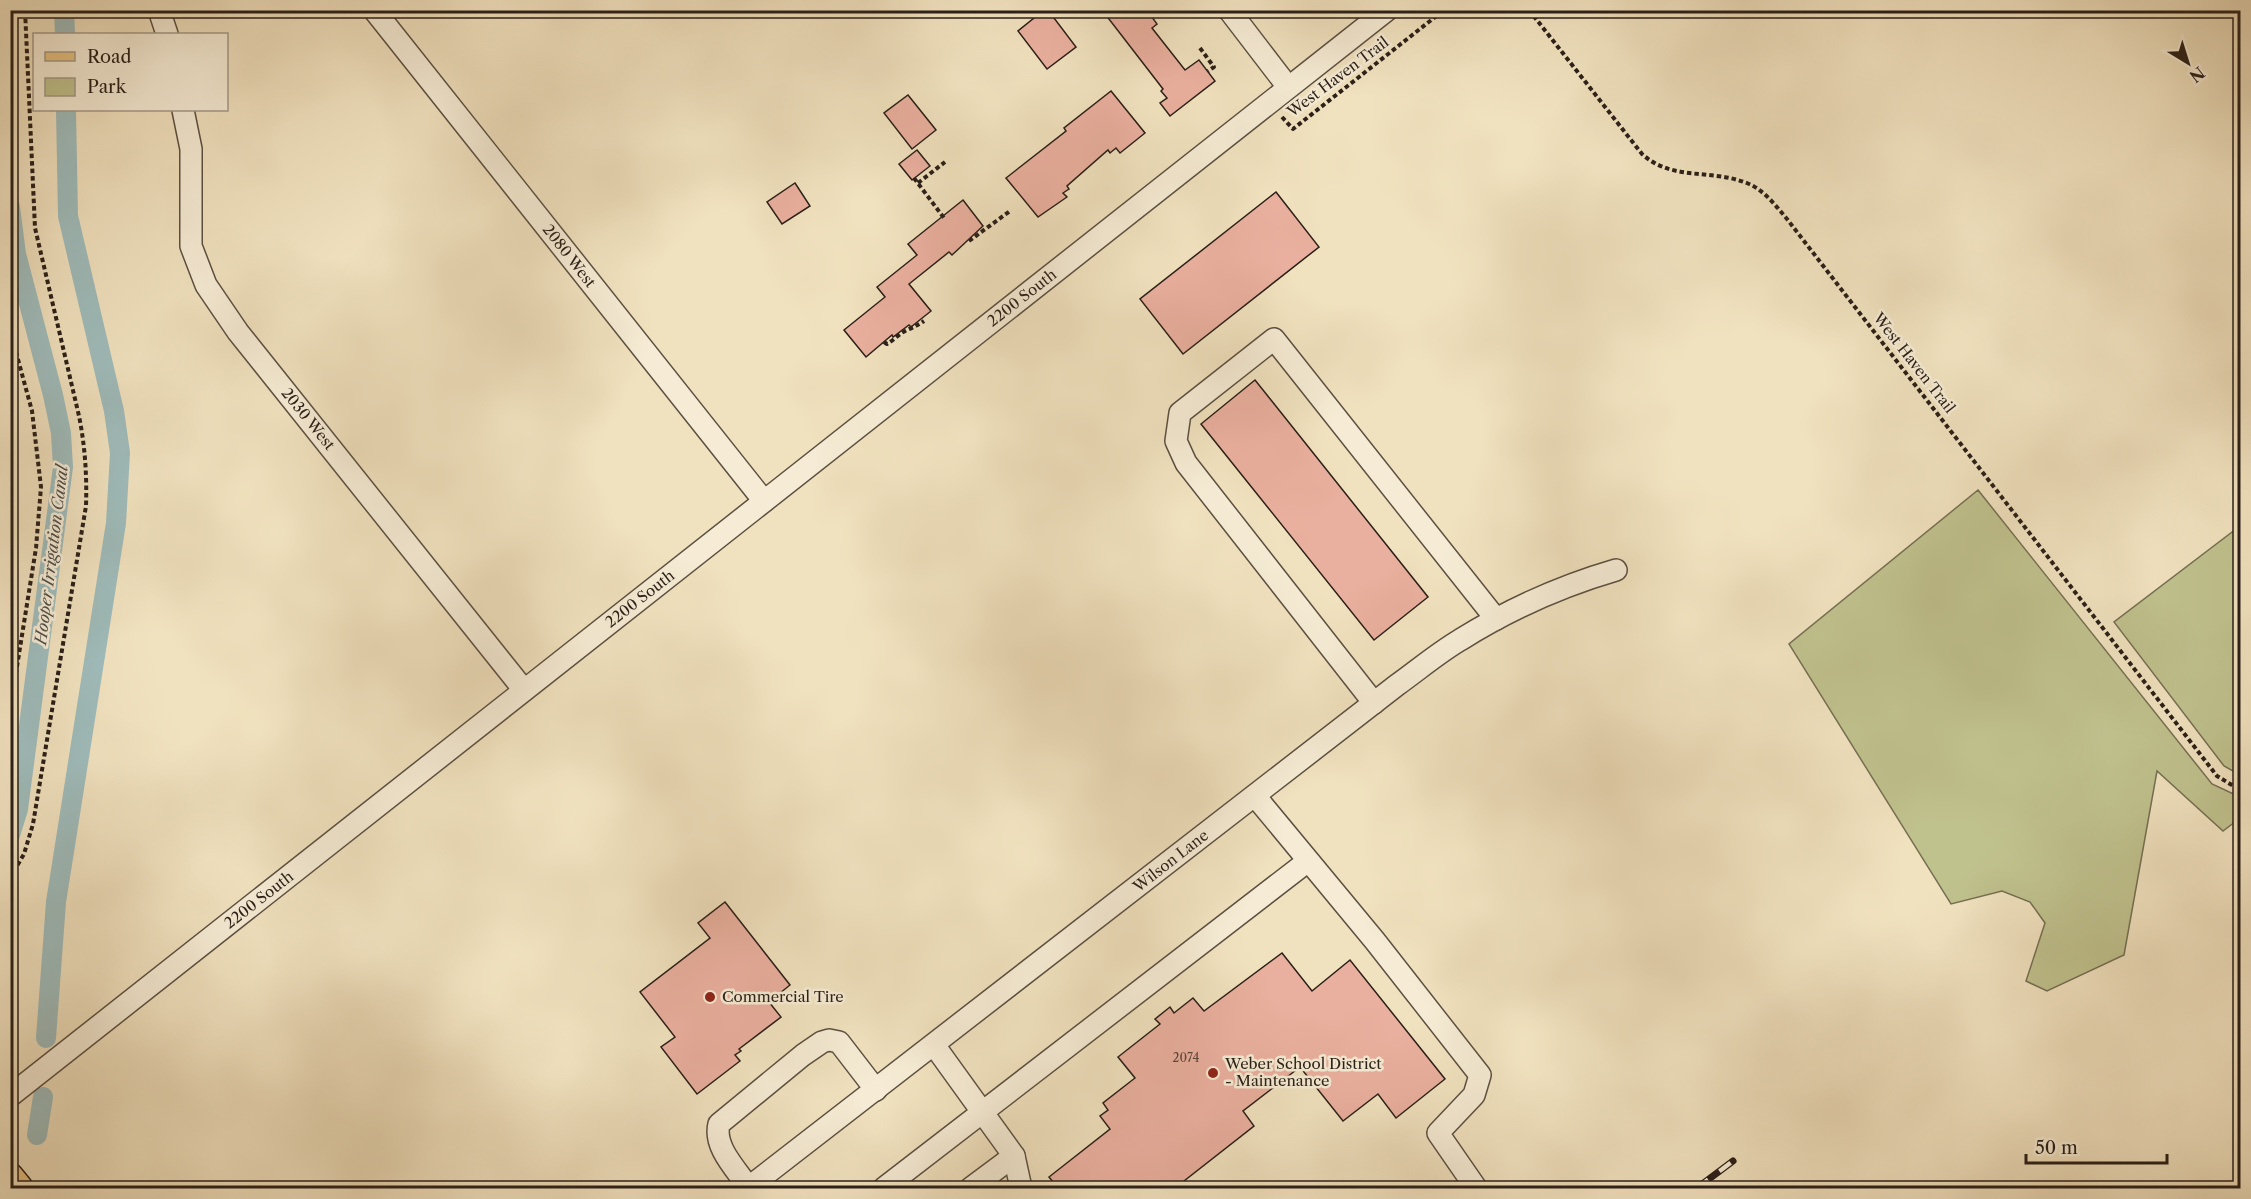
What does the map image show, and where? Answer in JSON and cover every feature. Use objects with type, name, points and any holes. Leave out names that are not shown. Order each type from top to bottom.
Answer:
[{"type":"main road","points":[[10,1178],[19,1188]]},
{"type":"street","points":[[159,10],[167,33]]},
{"type":"street","name":"2080 West","points":[[374,10],[764,501]]},
{"type":"street","points":[[1229,10],[1288,87]]},
{"type":"street","name":"2200 South","points":[[10,1096],[764,501],[1274,107],[1288,87],[1387,10]]},
{"type":"street","name":"2030 West","points":[[183,111],[190,149],[191,246],[206,285],[238,332],[524,690]]},
{"type":"street","points":[[1374,703],[1186,463],[1176,441],[1180,413],[1274,339],[1496,620]]},
{"type":"street","name":"Wilson Lane","points":[[748,1188],[1374,703],[1459,640],[1514,610],[1585,579],[1616,570]]},
{"type":"street","points":[[1255,796],[1375,941],[1480,1075],[1474,1095],[1438,1133],[1476,1188]]},
{"type":"street","points":[[884,1188],[1308,861]]},
{"type":"street","points":[[748,1188],[722,1148],[717,1134],[719,1124],[803,1055],[822,1042],[829,1040],[838,1042],[876,1090]]},
{"type":"street","points":[[934,1045],[1014,1155],[1021,1188]]},
{"type":"street","points":[[971,1188],[1014,1155]]},
{"type":"path","points":[[10,878],[24,854],[33,824],[86,506],[87,475],[85,446],[79,416],[35,228],[25,10]]},
{"type":"path","name":"West Haven Trail","points":[[1274,107],[1293,129],[1444,10]]},
{"type":"path","name":"West Haven Trail","points":[[1529,10],[1642,154],[1653,164],[1672,172],[1714,175],[1749,184],[1766,195],[1787,219],[2217,776],[2241,790]]},
{"type":"path","points":[[1200,48],[1214,67],[1208,71]]},
{"type":"path","points":[[918,183],[945,162]]},
{"type":"path","points":[[914,178],[945,218]]},
{"type":"path","points":[[969,241],[1010,211]]},
{"type":"path","points":[[884,342],[886,344],[892,341],[906,330],[924,321]]},
{"type":"path","points":[[10,330],[32,411],[41,487],[36,548],[10,710]]},
{"type":"green space","points":[[1978,490],[2212,784],[2240,797],[2240,818],[2223,831],[2157,771],[2124,955],[2047,991],[2026,981],[2045,923],[2030,902],[2002,891],[1951,904],[1789,644]]},
{"type":"green space","points":[[2240,526],[2240,775],[2224,766],[2114,622]]},
{"type":"building","points":[[1044,10],[1048,10],[1076,47],[1047,69],[1018,31]]},
{"type":"building","points":[[1102,10],[1147,10],[1157,24],[1152,28],[1185,70],[1199,60],[1215,81],[1170,116],[1160,103],[1167,98],[1161,91],[1163,89]]},
{"type":"building","points":[[1111,91],[1145,133],[1120,153],[1116,148],[1110,153],[1108,150],[1067,186],[1069,189],[1063,193],[1067,197],[1038,217],[1006,178],[1066,131],[1064,128]]},
{"type":"building","points":[[908,95],[936,130],[912,149],[884,113]]},
{"type":"building","points":[[917,150],[930,166],[912,180],[899,164]]},
{"type":"building","points":[[795,183],[810,206],[782,224],[767,202]]},
{"type":"building","points":[[1276,192],[1319,247],[1183,354],[1140,299]]},
{"type":"building","points":[[963,200],[983,226],[952,255],[949,252],[909,284],[931,311],[911,327],[909,325],[893,337],[892,335],[866,357],[844,330],[885,297],[877,287],[917,255],[908,244]]},
{"type":"building","points":[[1255,380],[1428,597],[1374,640],[1201,424]]},
{"type":"building","name":"Commercial Tire","points":[[725,902],[790,985],[769,1002],[781,1017],[739,1049],[741,1051],[735,1055],[740,1061],[697,1094],[661,1047],[675,1037],[640,992],[710,938],[698,923]]},
{"type":"building","name":"Weber School District - Maintenance","points":[[1282,953],[1312,991],[1350,960],[1445,1079],[1396,1118],[1378,1094],[1343,1121],[1300,1067],[1243,1111],[1254,1126],[1175,1188],[1058,1188],[1049,1177],[1110,1129],[1100,1116],[1108,1110],[1103,1103],[1135,1078],[1118,1057],[1160,1024],[1155,1019],[1170,1007],[1174,1013],[1193,998],[1204,1011]]},
{"type":"waterway","points":[[64,10],[65,33]]},
{"type":"waterway","points":[[46,1038],[56,902],[116,523],[120,453],[114,411],[68,216],[66,111]]},
{"type":"waterway","name":"Hooper Irrigation Canal","points":[[10,207],[16,254],[61,433],[63,467],[18,809],[10,835]]},
{"type":"waterway","points":[[37,1135],[43,1097]]},
{"type":"railway","points":[[1697,1188],[1733,1161]]},
{"type":"place","name":"Commercial Tire","points":[[710,997]]},
{"type":"place","name":"Weber School District - Maintenance","points":[[1213,1073]]}]
